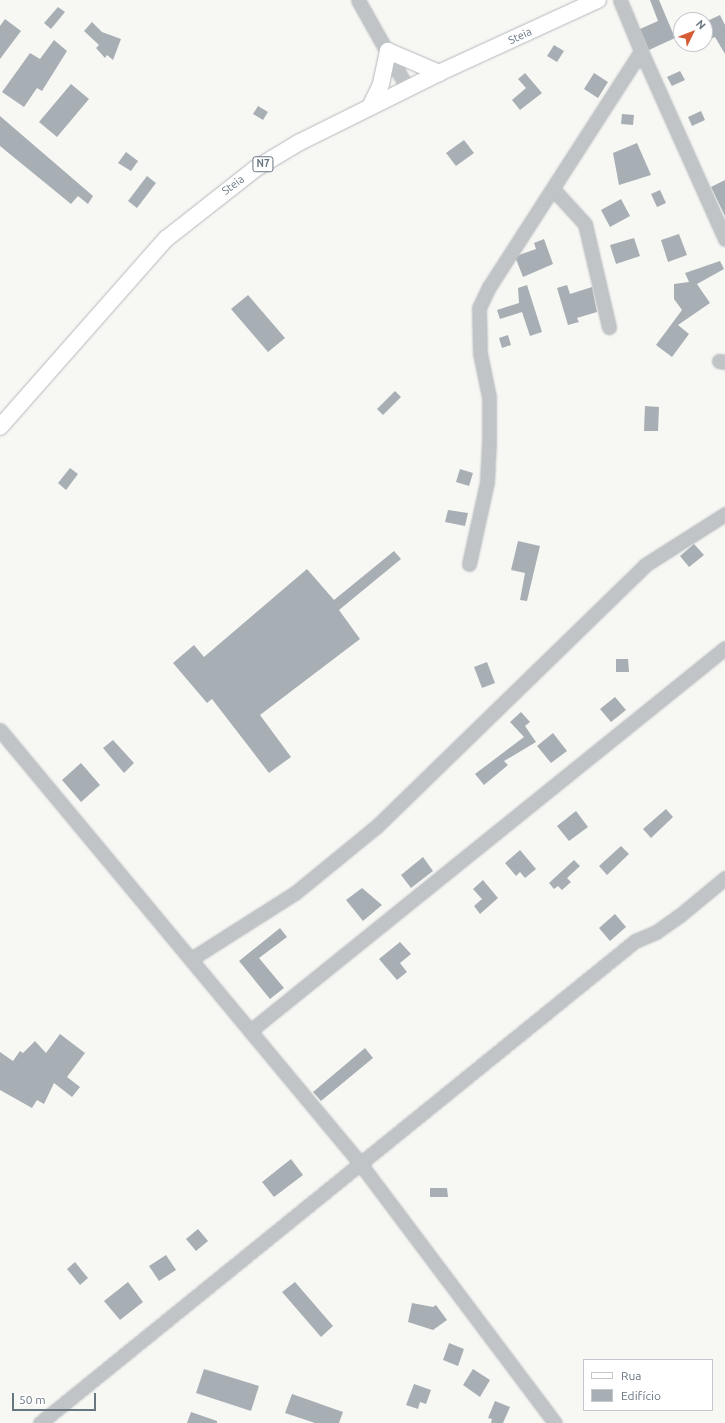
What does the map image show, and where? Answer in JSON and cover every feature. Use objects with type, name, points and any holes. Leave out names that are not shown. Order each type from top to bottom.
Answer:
[{"type":"main road","name":"Steia","points":[[0,427],[166,239],[255,169],[439,73],[598,0]]},
{"type":"main road","points":[[370,108],[381,84],[388,51],[439,73]]},
{"type":"street","points":[[358,0],[408,89]]},
{"type":"street","points":[[620,0],[641,51],[725,239]]},
{"type":"street","points":[[469,564],[487,482],[489,442],[489,397],[480,353],[479,308],[489,288],[641,51]]},
{"type":"street","points":[[553,189],[585,224],[609,327]]},
{"type":"street","points":[[191,959],[295,893],[377,826],[645,565],[725,514]]},
{"type":"street","points":[[250,1030],[725,648]]},
{"type":"street","points":[[0,730],[359,1162],[555,1423]]},
{"type":"street","points":[[40,1423],[359,1162],[635,941],[656,932],[679,916],[725,878]]},
{"type":"building","points":[[650,0],[659,0],[673,33],[673,39],[649,50],[640,29],[658,21]]},
{"type":"building","points":[[58,7],[65,12],[51,29],[44,23]]},
{"type":"building","points":[[720,15],[725,25],[725,54],[715,37],[713,38],[713,18]]},
{"type":"building","points":[[5,19],[21,31],[0,59],[0,26]]},
{"type":"building","points":[[92,22],[102,32],[121,39],[113,60],[107,55],[105,58],[96,48],[99,45],[84,31]]},
{"type":"building","points":[[54,40],[67,51],[42,91],[37,88],[24,107],[2,92],[30,53],[40,59]]},
{"type":"building","points":[[554,45],[564,51],[557,62],[547,56]]},
{"type":"building","points":[[680,71],[685,80],[672,86],[667,77]]},
{"type":"building","points":[[525,73],[542,93],[520,110],[512,100],[526,88],[518,79]]},
{"type":"building","points":[[594,73],[608,82],[598,98],[584,89]]},
{"type":"building","points":[[71,84],[89,99],[57,137],[39,122]]},
{"type":"building","points":[[258,106],[268,112],[263,120],[253,114]]},
{"type":"building","points":[[701,111],[705,120],[692,126],[688,117]]},
{"type":"building","points":[[622,114],[634,115],[633,125],[621,124]]},
{"type":"building","points":[[0,116],[93,196],[88,204],[78,196],[71,204],[0,146]]},
{"type":"building","points":[[464,140],[474,153],[456,166],[446,153]]},
{"type":"building","points":[[637,143],[651,175],[619,185],[613,153]]},
{"type":"building","points":[[126,152],[138,161],[131,171],[118,163]]},
{"type":"building","points":[[147,176],[156,183],[137,208],[128,201]]},
{"type":"building","points":[[725,180],[725,216],[711,187]]},
{"type":"building","points":[[660,190],[666,203],[657,207],[651,194]]},
{"type":"building","points":[[621,199],[630,216],[610,227],[601,210]]},
{"type":"building","points":[[679,234],[687,255],[668,262],[661,240]]},
{"type":"building","points":[[634,238],[640,256],[616,264],[610,245]]},
{"type":"building","points":[[544,239],[553,264],[523,277],[516,259],[519,255],[536,249],[534,243]]},
{"type":"building","points":[[720,261],[724,269],[697,284],[710,303],[678,325],[689,334],[672,357],[656,345],[682,310],[674,299],[674,284],[689,282],[685,273]]},
{"type":"building","points":[[527,285],[542,332],[530,336],[522,312],[500,319],[497,310],[519,303],[518,288]]},
{"type":"building","points":[[567,285],[570,294],[592,287],[597,312],[577,318],[579,322],[568,325],[557,288]]},
{"type":"building","points":[[248,295],[285,338],[268,352],[231,309]]},
{"type":"building","points":[[508,335],[511,345],[502,348],[499,338]]},
{"type":"building","points":[[395,391],[401,397],[383,415],[377,409]]},
{"type":"building","points":[[645,406],[659,407],[658,431],[644,431]]},
{"type":"building","points":[[70,468],[78,474],[66,490],[58,483]]},
{"type":"building","points":[[460,469],[473,473],[469,486],[456,482]]},
{"type":"building","points":[[448,510],[468,513],[465,526],[445,522]]},
{"type":"building","points":[[518,541],[540,546],[527,601],[520,600],[525,573],[511,570]]},
{"type":"building","points":[[694,544],[704,555],[689,567],[680,556]]},
{"type":"building","points":[[394,551],[401,559],[339,610],[360,639],[260,715],[291,757],[269,773],[212,699],[207,703],[173,663],[194,645],[204,657],[307,569],[334,600]]},
{"type":"building","points":[[616,659],[628,659],[629,672],[616,672]]},
{"type":"building","points":[[487,662],[495,683],[482,688],[474,667]]},
{"type":"building","points":[[615,697],[626,710],[611,722],[600,709]]},
{"type":"building","points":[[521,712],[530,722],[525,726],[536,742],[504,761],[508,765],[484,785],[475,774],[524,737],[510,722]]},
{"type":"building","points":[[553,733],[567,751],[551,763],[537,746]]},
{"type":"building","points":[[113,740],[134,763],[124,773],[103,748]]},
{"type":"building","points":[[81,763],[100,785],[81,802],[62,780]]},
{"type":"building","points":[[666,809],[673,817],[651,838],[643,829]]},
{"type":"building","points":[[576,811],[588,827],[569,841],[557,826]]},
{"type":"building","points":[[621,846],[629,854],[607,875],[599,866]]},
{"type":"building","points":[[520,850],[536,869],[525,878],[520,872],[516,876],[505,863]]},
{"type":"building","points":[[423,857],[433,871],[411,888],[401,875]]},
{"type":"building","points":[[574,860],[580,866],[567,878],[571,882],[562,890],[558,886],[554,889],[549,883]]},
{"type":"building","points":[[483,880],[498,898],[480,914],[474,906],[482,899],[473,889]]},
{"type":"building","points":[[362,888],[382,905],[363,921],[346,900]]},
{"type":"building","points":[[615,914],[626,927],[610,941],[599,928]]},
{"type":"building","points":[[280,928],[287,937],[259,958],[284,988],[270,999],[239,961]]},
{"type":"building","points":[[400,942],[411,954],[400,963],[407,972],[397,980],[379,959]]},
{"type":"building","points":[[60,1034],[85,1053],[67,1077],[80,1087],[72,1097],[54,1083],[44,1104],[37,1100],[32,1108],[0,1090],[0,1052],[13,1061],[20,1051],[23,1053],[35,1041],[46,1053]]},
{"type":"building","points":[[365,1048],[373,1058],[321,1101],[313,1092]]},
{"type":"building","points":[[291,1159],[303,1175],[274,1197],[262,1182]]},
{"type":"building","points":[[430,1188],[447,1188],[448,1197],[430,1197]]},
{"type":"building","points":[[198,1229],[208,1241],[196,1251],[186,1239]]},
{"type":"building","points":[[166,1255],[176,1270],[159,1281],[149,1266]]},
{"type":"building","points":[[75,1262],[88,1278],[80,1285],[67,1269]]},
{"type":"building","points":[[128,1282],[143,1302],[120,1320],[104,1301]]},
{"type":"building","points":[[295,1282],[333,1326],[321,1337],[282,1292]]},
{"type":"building","points":[[412,1303],[433,1307],[436,1305],[447,1320],[433,1330],[408,1322]]},
{"type":"building","points":[[449,1343],[464,1349],[458,1366],[443,1360]]},
{"type":"building","points":[[204,1369],[259,1386],[251,1411],[196,1393]]},
{"type":"building","points":[[473,1369],[490,1380],[480,1397],[463,1385]]},
{"type":"building","points":[[414,1384],[431,1390],[426,1404],[420,1402],[418,1409],[406,1405]]},
{"type":"building","points":[[292,1394],[343,1412],[339,1423],[315,1423],[285,1413]]},
{"type":"building","points":[[495,1401],[510,1407],[503,1423],[491,1423],[492,1419],[488,1418]]},
{"type":"building","points":[[191,1412],[217,1421],[217,1423],[187,1423]]}]
